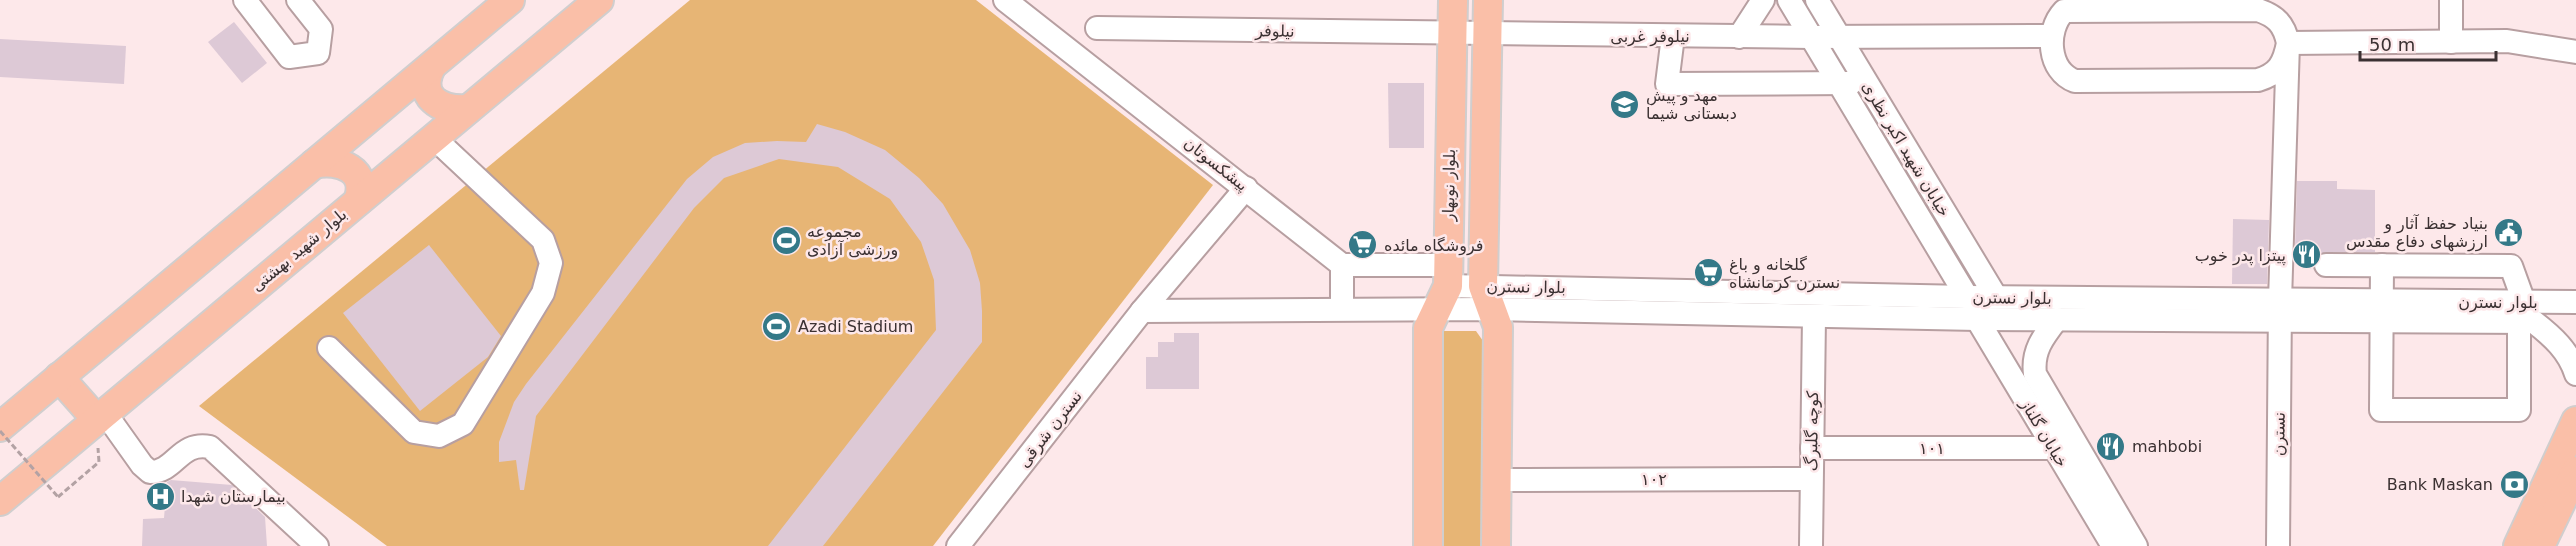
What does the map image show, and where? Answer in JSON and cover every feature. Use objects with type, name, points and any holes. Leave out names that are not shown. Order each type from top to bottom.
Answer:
[{"type":"main road","points":[[0,429],[59,377],[510,0]]},
{"type":"main road","name":"بلوار شهید بهشتی","points":[[0,501],[598,0]]},
{"type":"main road","name":"بلوار نوبهار","points":[[1428,546],[1428,328],[1444,287],[1453,0]]},
{"type":"main road","points":[[1488,0],[1487,297],[1498,327],[1496,546]]},
{"type":"main road","points":[[430,67],[426,85],[431,98],[446,107],[468,109]]},
{"type":"main road","points":[[314,164],[334,162],[345,165],[358,177],[361,185],[358,201]]},
{"type":"main road","points":[[59,377],[101,416]]},
{"type":"main road","points":[[2518,546],[2576,421]]},
{"type":"main road","points":[[2540,546],[2576,471]]},
{"type":"street","points":[[245,0],[289,57],[318,53],[321,29],[298,0]]},
{"type":"street","name":"پیشکسوتان","points":[[1005,0],[1342,265]]},
{"type":"street","points":[[1738,36],[1763,0]]},
{"type":"street","name":"خیابان شهید اکبر نظری","points":[[1789,0],[1967,297]]},
{"type":"street","name":"خیابان شهید اکبر نظری","points":[[1816,0],[1996,297]]},
{"type":"street","points":[[2451,0],[2451,42]]},
{"type":"street","points":[[2055,18],[2055,62],[2064,77],[2075,81],[2258,80],[2271,76],[2278,70],[2284,62],[2288,43],[2285,30],[2280,22],[2258,5]]},
{"type":"street","name":"نیلوفر غربی","points":[[1488,34],[1839,37],[2055,18],[2064,11],[2258,5]]},
{"type":"street","name":"نیلوفر","points":[[1097,28],[1488,34]]},
{"type":"street","points":[[1673,36],[1667,84],[1866,82]]},
{"type":"street","points":[[2288,43],[2507,41],[2576,52]]},
{"type":"street","name":"نسترن","points":[[2278,546],[2288,43]]},
{"type":"street","points":[[329,348],[414,432],[439,436],[463,424],[543,293],[551,263],[543,240],[434,138]]},
{"type":"street","name":"نسترن شرقی","points":[[958,546],[1142,311],[1246,188]]},
{"type":"street","points":[[1342,308],[1342,265],[1444,287]]},
{"type":"street","points":[[2326,265],[2382,265],[2511,266],[2525,315],[2519,410],[2381,410],[2382,265]]},
{"type":"street","points":[[1142,311],[1342,308],[1444,287]]},
{"type":"street","name":"بلوار نسترن","points":[[1444,287],[1487,297],[1814,317],[2057,319],[2281,311],[2525,315],[2576,303]]},
{"type":"street","name":"بلوار نسترن","points":[[1487,297],[1996,297],[2281,311]]},
{"type":"street","points":[[2525,315],[2552,336],[2562,348],[2576,374]]},
{"type":"street","name":"کوچه گلبرگ","points":[[1811,546],[1814,317]]},
{"type":"street","name":"خیابان گلناز","points":[[1977,319],[2113,546]]},
{"type":"street","name":"خیابان گلناز","points":[[2057,319],[2041,338],[2036,350],[2033,362],[2035,374],[2136,546]]},
{"type":"street","points":[[101,416],[150,472],[158,472],[168,466],[188,448],[200,445],[210,447],[317,546]]},
{"type":"street","name":"۱۰۱","points":[[1812,448],[2053,448]]},
{"type":"street","name":"۱۰۲","points":[[1497,480],[1811,479]]},
{"type":"path","points":[[0,429],[58,496],[99,462]]},
{"type":"shaded area","name":"مجموعه ورزشی آزادی","points":[[690,0],[976,0],[1213,185],[933,546],[387,546],[199,406]]},
{"type":"shaded area","points":[[1444,331],[1476,331],[1483,341],[1484,546],[1438,546],[1436,341]]},
{"type":"building","points":[[234,22],[267,63],[242,83],[208,42]]},
{"type":"building","points":[[0,39],[126,46],[124,84],[0,77]]},
{"type":"building","points":[[1388,83],[1424,83],[1424,148],[1389,148]]},
{"type":"building","points":[[817,124],[845,132],[885,150],[919,178],[943,204],[970,250],[980,283],[982,311],[982,342],[823,546],[768,546],[936,330],[934,280],[921,242],[890,199],[838,167],[779,159],[724,178],[694,208],[536,416],[524,490],[520,490],[516,460],[499,462],[499,442],[514,402],[687,179],[713,157],[745,143],[806,142]]},
{"type":"building","points":[[2297,181],[2337,181],[2337,189],[2375,190],[2375,252],[2326,252],[2315,257],[2303,257],[2295,248]]},
{"type":"building","points":[[2233,219],[2269,220],[2267,284],[2232,284]]},
{"type":"building","points":[[429,245],[501,336],[488,357],[420,411],[343,313]]},
{"type":"building","points":[[1174,333],[1199,333],[1199,389],[1146,389],[1146,357],[1158,357],[1158,342],[1174,342]]},
{"type":"building","points":[[171,480],[232,485],[265,517],[267,546],[142,546],[143,519],[164,518],[167,482]]},
{"type":"place","name":"مهد و پیش دبستانی شیما","points":[[1625,104]]},
{"type":"place","name":"بنیاد حفظ آثار و ارزشهای دفاع مقدس","points":[[2509,232]]},
{"type":"place","name":"مجموعه ورزشی آزادی","points":[[786,240]]},
{"type":"place","name":"فروشگاه مائده","points":[[1363,245]]},
{"type":"place","name":"پیتزا پدر خوب","points":[[2307,255]]},
{"type":"place","name":"گلخانه و باغ نسترن کرمانشاه","points":[[1708,273]]},
{"type":"place","name":"Azadi Stadium","points":[[777,326]]},
{"type":"place","name":"mahbobi","points":[[2111,446]]},
{"type":"place","name":"Bank Maskan","points":[[2514,484]]},
{"type":"place","name":"بیمارستان شهدا","points":[[160,496]]}]
